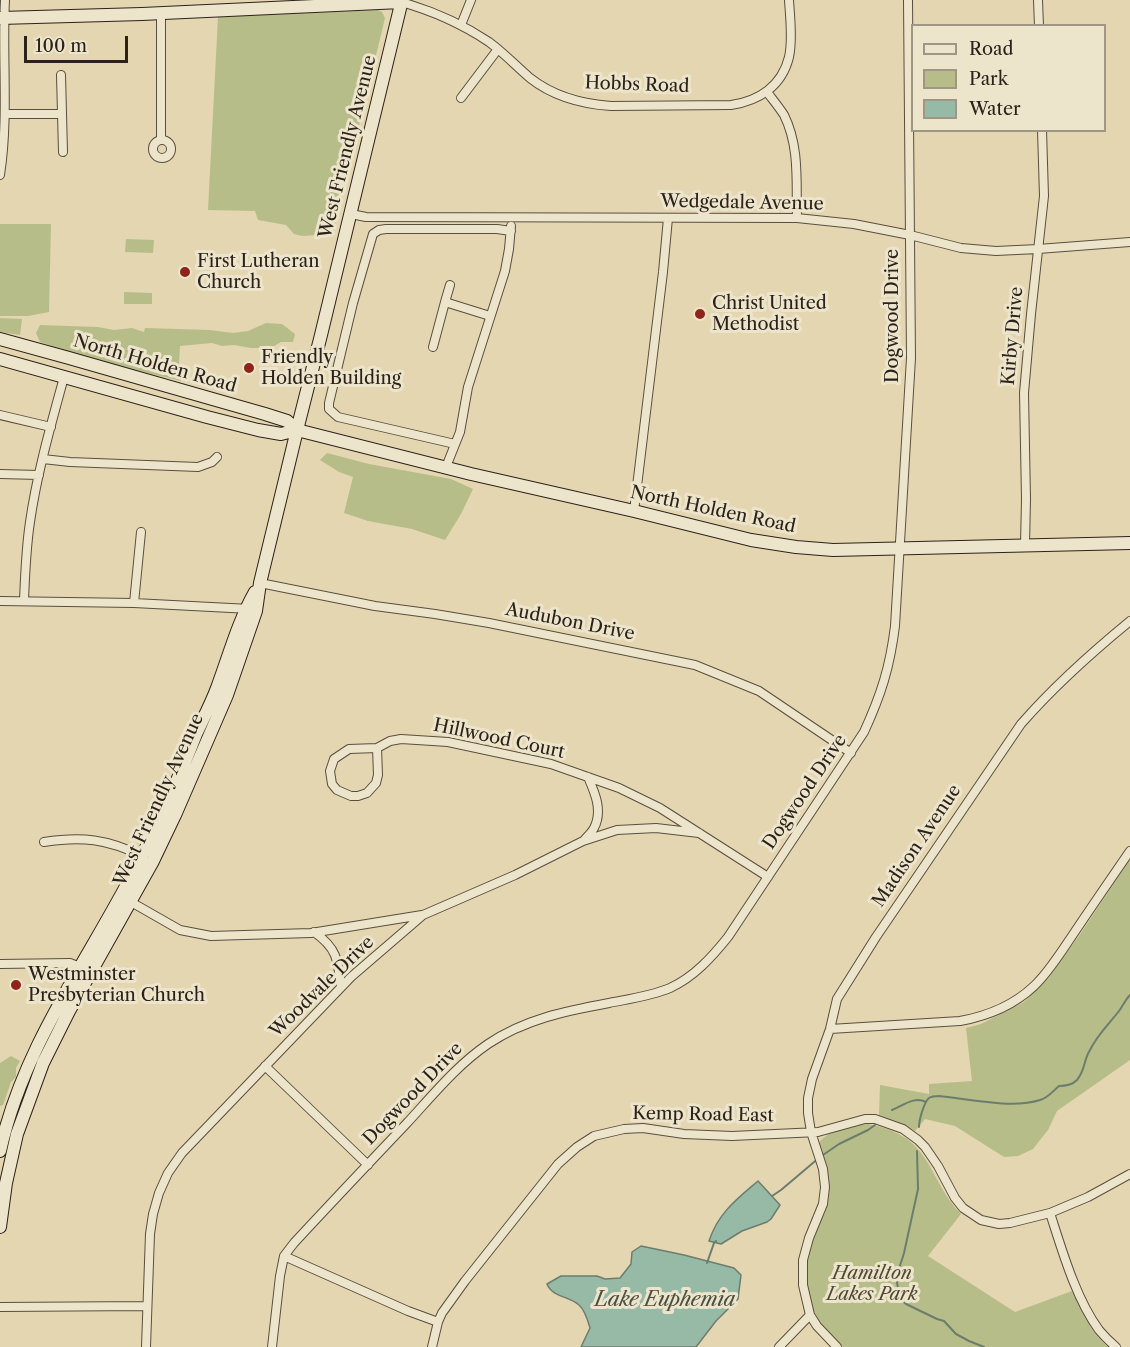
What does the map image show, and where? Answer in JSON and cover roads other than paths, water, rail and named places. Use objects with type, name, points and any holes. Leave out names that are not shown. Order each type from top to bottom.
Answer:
[{"type":"main road","name":"Hobbs Road","points":[[2,18],[402,1]]},
{"type":"main road","name":"West Friendly Avenue","points":[[85,969],[131,902],[153,861],[227,695],[260,583],[402,1]]},
{"type":"main road","name":"North Holden Road","points":[[0,339],[266,414],[287,421],[297,430]]},
{"type":"main road","name":"North Holden Road","points":[[0,359],[258,430],[281,434],[297,430],[751,540],[833,550],[1130,543]]},
{"type":"main road","name":"West Friendly Avenue","points":[[0,1227],[6,1183],[3,1149],[7,1131],[43,1063],[85,969],[164,810],[251,609]]},
{"type":"street","points":[[0,175],[6,114],[2,18],[5,0]]},
{"type":"street","points":[[461,25],[471,0]]},
{"type":"street","name":"Hobbs Road","points":[[402,1],[461,25],[498,49],[532,80],[561,97],[595,105],[612,106],[731,105],[750,101],[767,92],[785,70],[790,56],[789,0]]},
{"type":"street","name":"Dogwood Drive","points":[[272,1347],[279,1276],[284,1256],[467,1060],[489,1043],[539,1018],[657,993],[693,974],[712,957],[728,937],[864,732],[888,671],[895,626],[911,358],[908,0]]},
{"type":"street","points":[[1038,0],[1039,24]]},
{"type":"street","points":[[161,13],[161,140]]},
{"type":"street","points":[[461,98],[498,49]]},
{"type":"street","points":[[61,75],[63,152]]},
{"type":"street","points":[[767,92],[783,113],[794,144],[797,171],[797,218]]},
{"type":"street","points":[[6,114],[62,114]]},
{"type":"street","name":"Kirby Drive","points":[[1025,546],[1024,393],[1044,196],[1042,132]]},
{"type":"street","name":"Wedgedale Avenue","points":[[351,214],[366,217],[797,218],[854,224],[910,234],[961,248],[996,251],[1130,242]]},
{"type":"street","points":[[446,467],[460,432],[468,387],[505,271],[511,216]]},
{"type":"street","points":[[634,511],[668,218]]},
{"type":"street","points":[[455,444],[338,417],[329,409],[353,303],[373,234],[379,230],[497,229],[511,231]]},
{"type":"street","points":[[433,347],[450,285]]},
{"type":"street","points":[[445,302],[490,316]]},
{"type":"street","points":[[24,601],[30,522],[39,475],[64,377]]},
{"type":"street","points":[[0,415],[51,427]]},
{"type":"street","points":[[43,459],[198,467],[218,457]]},
{"type":"street","points":[[0,474],[39,475]]},
{"type":"street","points":[[134,603],[141,532]]},
{"type":"street","name":"Audubon Drive","points":[[260,583],[375,606],[489,623],[694,665],[759,691],[851,753]]},
{"type":"street","points":[[0,601],[134,603],[251,609]]},
{"type":"street","name":"Madison Avenue","points":[[810,1315],[802,1285],[803,1260],[823,1204],[825,1187],[823,1169],[811,1132],[808,1098],[837,999],[883,927],[1021,724],[1047,695],[1084,660],[1130,621]]},
{"type":"street","name":"Hillwood Court","points":[[377,748],[378,775],[376,783],[367,793],[351,796],[338,790],[332,784],[330,771],[334,759],[349,749],[377,748],[400,739],[448,742],[551,764],[619,788],[660,808],[768,877]]},
{"type":"street","points":[[584,841],[594,829],[599,811],[597,797],[588,777]]},
{"type":"street","name":"Woodvale Drive","points":[[146,1347],[150,1234],[159,1193],[168,1173],[182,1153],[351,976],[423,915],[515,875],[584,841],[617,830],[656,828],[699,833]]},
{"type":"street","points":[[44,842],[62,839],[94,839],[112,843],[142,856]]},
{"type":"street","points":[[830,1029],[960,1021],[979,1017],[1014,1001],[1034,987],[1051,966],[1130,851]]},
{"type":"street","points":[[131,902],[180,930],[212,936],[314,932],[423,915]]},
{"type":"street","points":[[314,932],[326,940],[335,955],[339,965],[341,987]]},
{"type":"street","points":[[0,964],[61,962],[85,969]]},
{"type":"street","points":[[265,1066],[368,1165]]},
{"type":"street","name":"Kemp Road East","points":[[432,1347],[442,1313],[465,1281],[558,1164],[594,1136],[624,1129],[643,1128],[684,1134],[732,1136],[818,1132],[866,1119],[875,1119],[892,1124],[910,1134],[925,1147],[963,1208],[981,1220],[999,1224],[1050,1213],[1088,1197],[1130,1174]]},
{"type":"street","points":[[1050,1213],[1077,1288],[1088,1311],[1100,1331],[1116,1347]]},
{"type":"street","points":[[284,1256],[438,1322]]},
{"type":"street","points":[[0,1307],[147,1306]]},
{"type":"street","points":[[779,1347],[810,1315],[837,1347]]},
{"type":"water","points":[[758,1181],[780,1205],[771,1219],[742,1231],[721,1244],[709,1241],[723,1214]]},
{"type":"water","name":"Lake Euphemia","points":[[641,1246],[734,1268],[741,1275],[738,1299],[716,1321],[696,1347],[581,1347],[590,1328],[585,1313],[575,1302],[553,1292],[547,1284],[561,1276],[620,1278],[631,1264],[632,1252]]},
{"type":"waterway","points":[[919,1127],[924,1107],[931,1097],[1029,1103],[1046,1098],[1059,1086],[1073,1083],[1080,1076],[1096,1039],[1130,995]]},
{"type":"waterway","points":[[892,1110],[918,1100],[926,1102]]},
{"type":"waterway","points":[[772,1196],[820,1157],[875,1125]]},
{"type":"waterway","points":[[917,1151],[918,1189],[898,1272],[899,1296],[906,1304],[944,1321],[956,1334],[984,1347]]},
{"type":"waterway","points":[[707,1263],[716,1241]]},
{"type":"place","name":"First Lutheran Church","points":[[185,272]]},
{"type":"place","name":"Christ United Methodist","points":[[700,314]]},
{"type":"place","name":"Friendly Holden Building","points":[[249,368]]},
{"type":"place","name":"Westminster Presbyterian Church","points":[[16,985]]},
{"type":"park label","name":"Hamilton Lakes Park","points":[[872,1284]]}]
